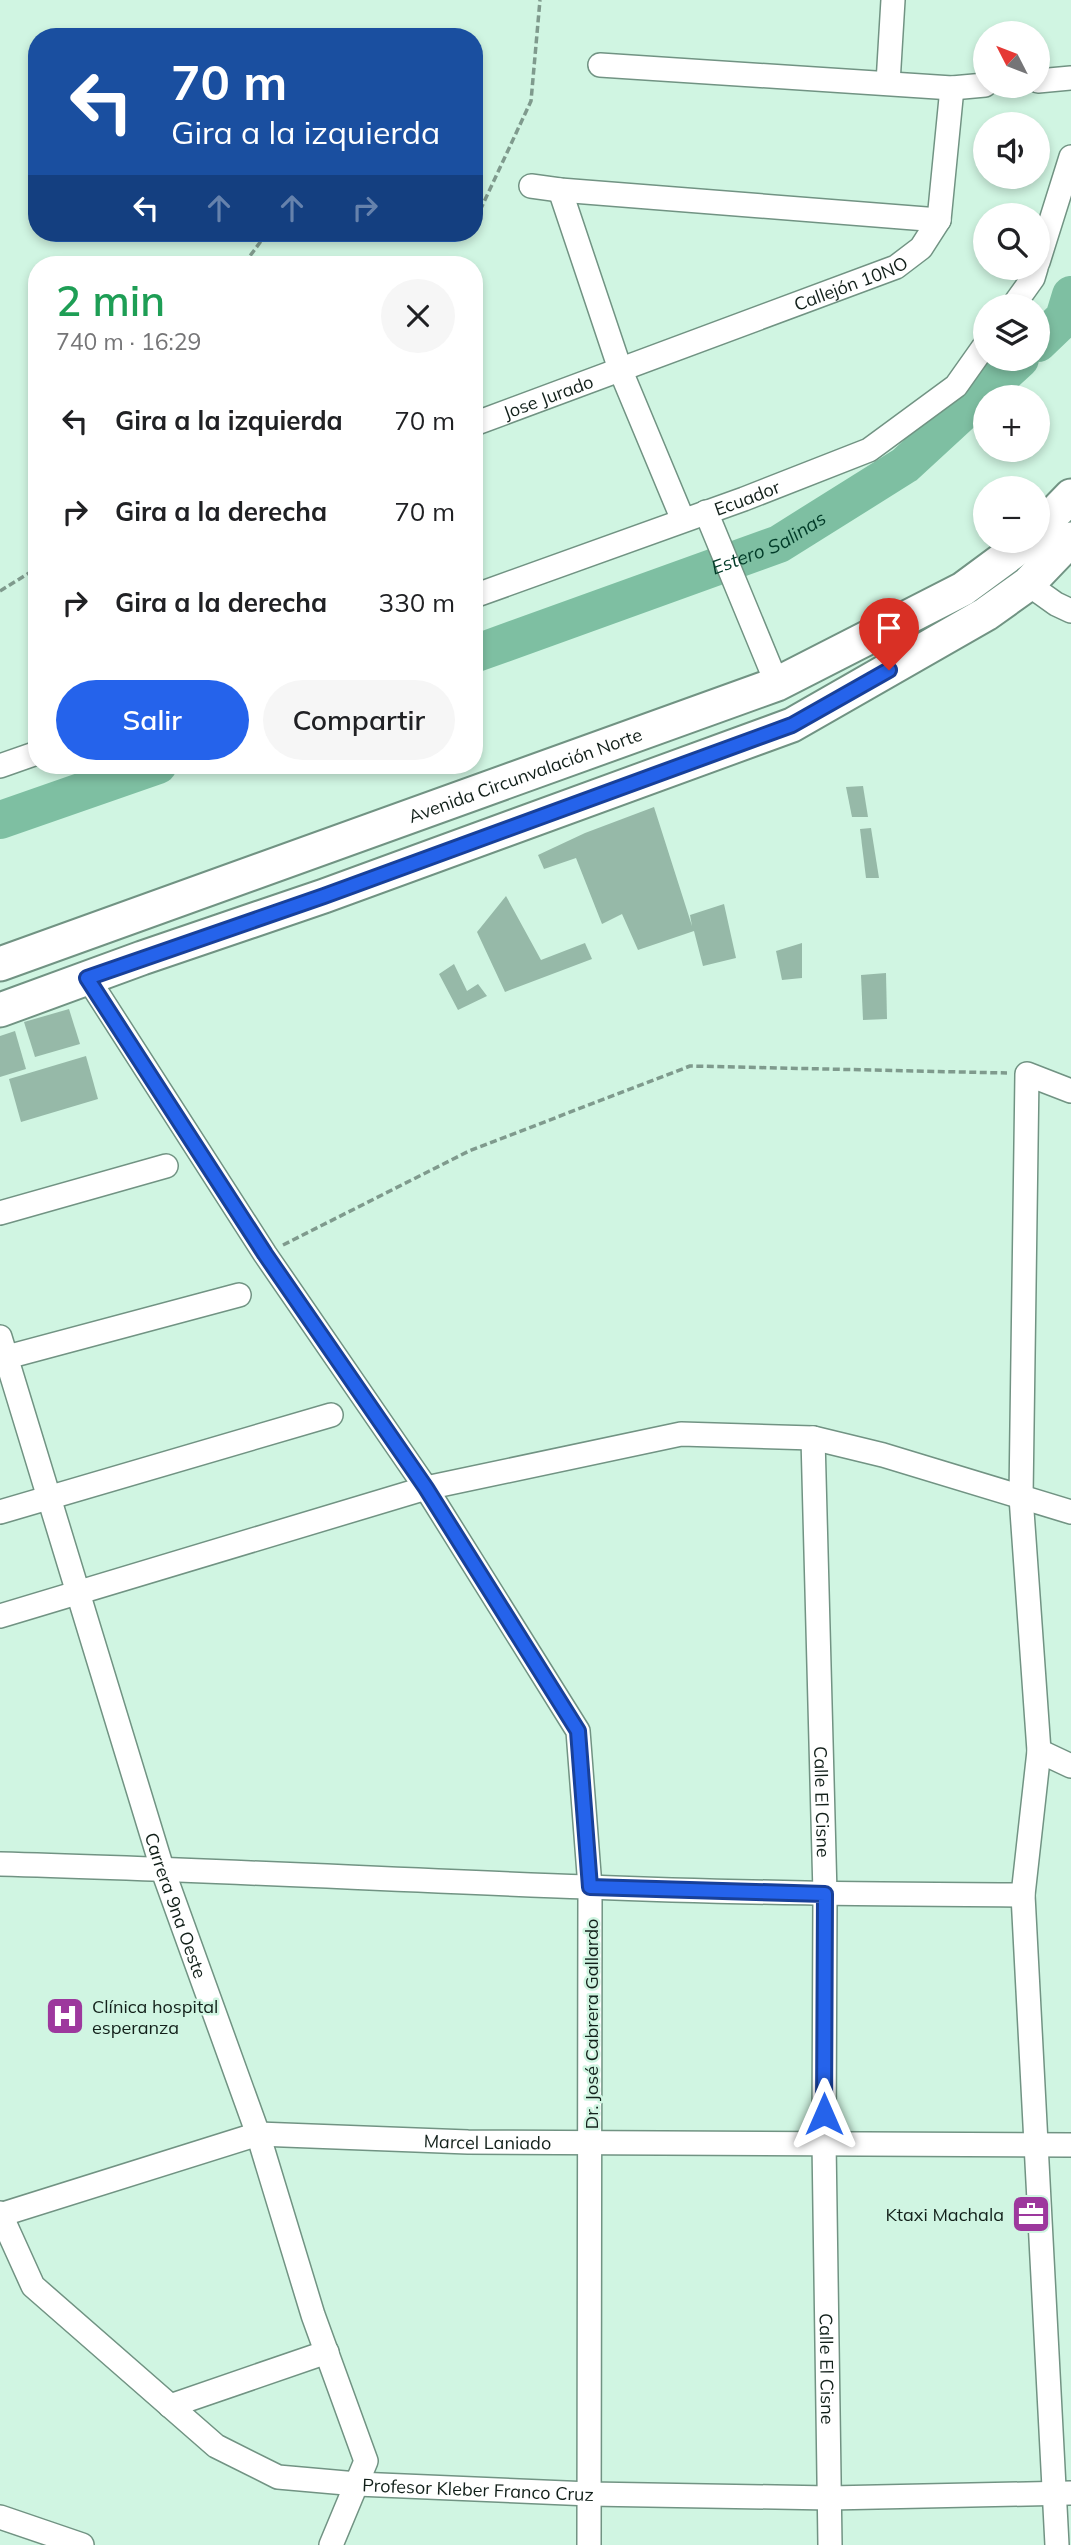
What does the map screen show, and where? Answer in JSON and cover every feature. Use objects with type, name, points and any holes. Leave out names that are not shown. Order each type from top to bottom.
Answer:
[{"type":"main road","points":[[1050,518],[1071,496]]},
{"type":"main road","points":[[0,1010],[324,896],[792,725],[986,614],[1028,584],[1071,539]]},
{"type":"main road","name":"Avenida Circunvalación Norte","points":[[0,964],[777,684],[963,589],[1012,553]]},
{"type":"main road","points":[[130,917],[142,958]]},
{"type":"street","points":[[888,83],[893,0]]},
{"type":"street","points":[[600,65],[952,88],[973,86]]},
{"type":"street","points":[[1050,80],[1071,78]]},
{"type":"street","name":"Callejón 10NO","points":[[620,369],[896,267],[921,248],[939,220],[952,88]]},
{"type":"street","points":[[1050,224],[1071,157]]},
{"type":"street","points":[[531,186],[939,220]]},
{"type":"street","points":[[560,190],[620,369],[683,520]]},
{"type":"street","name":"Ecuador","points":[[483,593],[683,520],[709,521],[869,450],[956,386],[973,362]]},
{"type":"street","name":"Jose Jurado","points":[[483,421],[620,369]]},
{"type":"street","points":[[709,521],[777,684]]},
{"type":"street","points":[[1028,584],[1071,611]]},
{"type":"street","points":[[0,766],[28,756]]},
{"type":"street","name":"Dr. José Cabrera Gallardo","points":[[87,978],[265,1254],[426,1488],[578,1731],[590,1887],[589,2545]]},
{"type":"street","points":[[1057,2545],[1063,2493],[1037,2145],[1023,1895],[1039,1751],[1021,1497],[1027,1074],[1071,1091]]},
{"type":"street","points":[[0,1213],[166,1166]]},
{"type":"street","points":[[2,1351],[239,1295]]},
{"type":"street","name":"Carrera 9na Oeste","points":[[2,1351],[50,1497],[162,1868],[258,2134],[327,2352],[366,2460],[331,2545]]},
{"type":"street","points":[[0,1512],[331,1415]]},
{"type":"street","points":[[0,1616],[426,1488],[681,1434],[813,1438],[883,1455],[1071,1512]]},
{"type":"street","name":"Calle El Cisne","points":[[813,1438],[825,1894],[824,2142],[830,2545]]},
{"type":"street","points":[[1039,1751],[1071,1766]]},
{"type":"street","points":[[0,1864],[162,1868],[590,1887],[825,1894],[1023,1895]]},
{"type":"street","name":"Marcel Laniado","points":[[0,2215],[258,2134],[591,2143],[1071,2145]]},
{"type":"street","name":"Profesor Kleber Franco Cruz","points":[[0,2215],[33,2286],[216,2446],[278,2477],[357,2484],[590,2494],[830,2498],[1063,2493]]},
{"type":"street","points":[[170,2406],[327,2352]]},
{"type":"street","points":[[0,2517],[79,2545]]},
{"type":"path","points":[[483,205],[531,101],[540,0]]},
{"type":"path","points":[[0,591],[28,574]]},
{"type":"path","points":[[265,1254],[469,1151],[690,1066],[1027,1074]]},
{"type":"building","points":[[863,786],[868,817],[852,817],[846,787]]},
{"type":"building","points":[[654,807],[692,926],[690,915],[724,904],[736,958],[703,966],[694,931],[638,950],[622,914],[602,924],[576,858],[544,869],[538,855],[585,833]]},
{"type":"building","points":[[871,828],[879,878],[866,878],[860,829]]},
{"type":"building","points":[[506,896],[541,960],[585,943],[592,959],[505,992],[477,932]]},
{"type":"building","points":[[802,943],[802,978],[782,980],[776,951]]},
{"type":"building","points":[[454,964],[467,991],[478,984],[487,996],[458,1010],[439,974]]},
{"type":"building","points":[[886,973],[887,1019],[863,1020],[861,975]]},
{"type":"building","points":[[69,1009],[80,1044],[35,1057],[24,1022]]},
{"type":"building","points":[[15,1031],[26,1069],[0,1077],[0,1036]]},
{"type":"building","points":[[86,1056],[98,1099],[21,1122],[9,1079]]},
{"type":"waterway","name":"Estero Salinas","points":[[1050,331],[1064,318],[1071,295]]},
{"type":"waterway","name":"Estero Salinas","points":[[483,651],[779,544],[905,465],[1007,371]]},
{"type":"waterway","name":"Estero Salinas","points":[[0,820],[132,774]]},
{"type":"place","name":"Clínica hospital esperanza","points":[[65,2016]]},
{"type":"place","name":"Ktaxi Machala","points":[[1031,2214]]},
{"type":"route","points":[[824,2114],[825,1894],[590,1887],[578,1731],[426,1488],[265,1254],[87,978],[705,759],[792,725],[889,670]]}]
